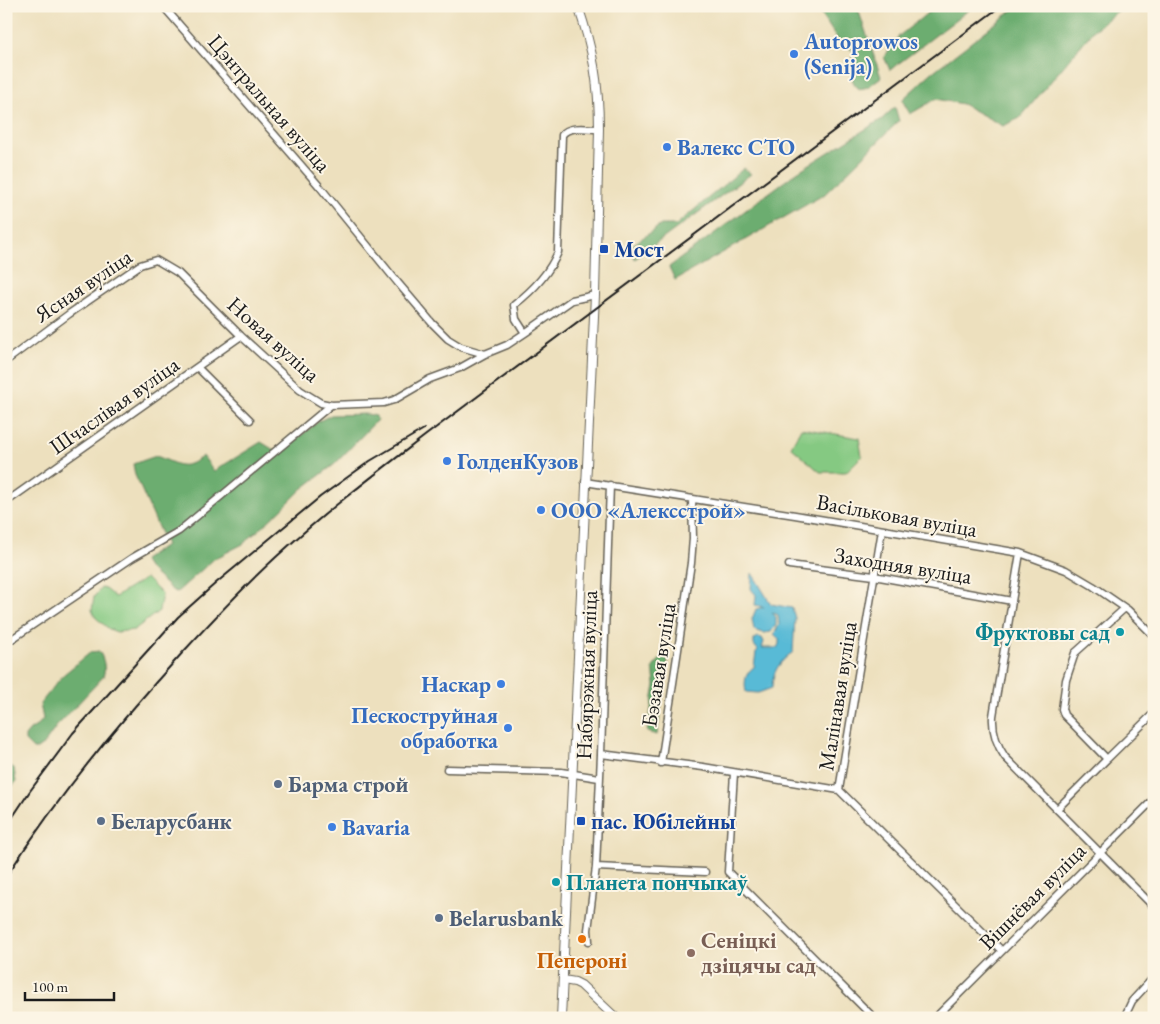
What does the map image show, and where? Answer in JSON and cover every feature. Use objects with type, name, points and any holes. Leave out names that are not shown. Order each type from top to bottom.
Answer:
[{"type":"street","name":"Цэнтральная вуліца","points":[[163,6],[350,223],[432,323],[448,339],[461,347],[485,354]]},
{"type":"street","points":[[562,1018],[595,295],[599,129],[599,102],[595,67],[578,6]]},
{"type":"street","points":[[525,333],[516,319],[514,305],[537,285],[550,268],[558,252],[562,134],[565,130],[570,129],[599,129]]},
{"type":"street","name":"Новая вуліца","points":[[156,260],[178,273],[241,336],[300,390],[320,403],[331,405],[384,403],[394,400],[430,379],[460,368],[485,354]]},
{"type":"street","name":"Ясная вуліца","points":[[6,360],[140,265],[156,260]]},
{"type":"street","points":[[485,354],[507,345],[572,300],[595,295]]},
{"type":"street","name":"Шчаслівая вуліца","points":[[6,502],[241,336]]},
{"type":"street","points":[[198,368],[250,420]]},
{"type":"street","points":[[6,644],[132,558],[179,531],[331,405]]},
{"type":"street","name":"Васільковая вуліца","points":[[586,482],[1020,553],[1066,570],[1093,586],[1125,608],[1154,636]]},
{"type":"street","name":"Набярэжная вуліца","points":[[589,941],[588,930],[596,867],[610,485]]},
{"type":"street","name":"Бэзавая вуліца","points":[[692,499],[694,538],[661,762],[839,790]]},
{"type":"street","name":"Малінавая вуліца","points":[[882,530],[839,790],[1002,951]]},
{"type":"street","points":[[1020,553],[993,716],[992,727],[994,737],[1004,757],[1154,906]]},
{"type":"street","name":"Заходняя вуліца","points":[[789,565],[874,576],[1012,601]]},
{"type":"street","points":[[1107,759],[1070,722],[1062,709],[1066,680],[1075,653],[1125,608]]},
{"type":"street","points":[[1057,809],[1154,713]]},
{"type":"street","points":[[601,754],[661,762]]},
{"type":"street","points":[[448,769],[551,772],[599,778]]},
{"type":"street","points":[[734,773],[728,872],[874,1018]]},
{"type":"street","name":"Вішнёвая вуліца","points":[[935,1018],[1154,799]]},
{"type":"street","points":[[596,867],[705,872]]},
{"type":"street","points":[[1124,1018],[1132,1001],[1154,977]]},
{"type":"street","points":[[563,980],[576,982],[616,1018]]},
{"type":"green space","points":[[816,6],[857,6],[881,77],[868,87],[860,89],[856,86],[851,72],[854,51],[840,43]]},
{"type":"green space","points":[[936,6],[974,6],[890,70],[884,57],[899,36]]},
{"type":"green space","points":[[1018,6],[1124,6],[1094,30],[1020,118],[1003,126],[962,104],[936,99],[910,114],[902,100],[930,74]]},
{"type":"green space","points":[[895,107],[899,121],[825,194],[675,280],[669,267],[797,172],[882,119]]},
{"type":"green space","points":[[744,168],[751,174],[635,259],[631,246],[661,225],[676,225]]},
{"type":"green space","points":[[367,414],[376,416],[377,420],[335,464],[302,489],[243,544],[214,559],[177,592],[173,591],[148,568],[143,560],[166,545],[135,475],[133,464],[156,456],[175,464],[185,465],[203,456],[214,471],[261,442],[279,453],[319,421],[331,415]]},
{"type":"green space","points":[[801,428],[859,438],[862,456],[846,472],[820,472],[791,447]]},
{"type":"green space","points":[[146,578],[162,594],[159,611],[134,630],[117,632],[109,629],[95,617],[92,610],[94,597],[101,588],[115,597]]},
{"type":"green space","points":[[99,651],[104,664],[103,677],[56,727],[44,744],[37,749],[33,749],[25,741],[25,736],[43,719],[40,704],[63,675],[91,652]]},
{"type":"green space","points":[[666,653],[668,663],[657,735],[647,732],[655,685],[653,667]]},
{"type":"green space","points":[[6,764],[14,768],[16,782],[6,793]]},
{"type":"water","points":[[752,573],[771,604],[792,608],[795,618],[793,652],[778,667],[773,677],[772,688],[758,693],[746,692],[745,688],[746,678],[754,667],[758,650],[754,645],[754,640],[758,637],[762,638],[764,642],[762,648],[777,648],[779,639],[774,634],[779,625],[778,615],[772,612],[776,617],[776,625],[771,632],[764,633],[754,630],[752,619],[756,609],[764,607],[755,605],[756,595],[751,589]]},
{"type":"railway","points":[[6,877],[68,789],[136,705],[233,599],[302,534],[354,490],[426,435],[1001,6]]},
{"type":"railway","points":[[6,827],[73,733],[178,617],[320,497],[370,461],[424,429]]},
{"type":"place","name":"Autoprowos (Senija)","points":[[794,54]]},
{"type":"place","name":"Валекс СТО","points":[[667,147]]},
{"type":"place","name":"Мост","points":[[604,249]]},
{"type":"place","name":"ГолденКузов","points":[[447,461]]},
{"type":"place","name":"ООО «Алексстрой»","points":[[541,510]]},
{"type":"place","name":"Фруктовы сад","points":[[1120,632]]},
{"type":"place","name":"Наскар","points":[[501,684]]},
{"type":"place","name":"Пескоструйная обработка","points":[[508,728]]},
{"type":"place","name":"Барма строй","points":[[278,784]]},
{"type":"place","name":"Беларусбанк","points":[[101,821]]},
{"type":"place","name":"пас. Юбілейны","points":[[581,821]]},
{"type":"place","name":"Bavaria","points":[[332,827]]},
{"type":"place","name":"Планета пончыкаў","points":[[556,882]]},
{"type":"place","name":"Belarusbank","points":[[439,918]]},
{"type":"place","name":"Пепероні","points":[[582,939]]},
{"type":"place","name":"Сеніцкі дзіцячы сад","points":[[691,953]]}]
